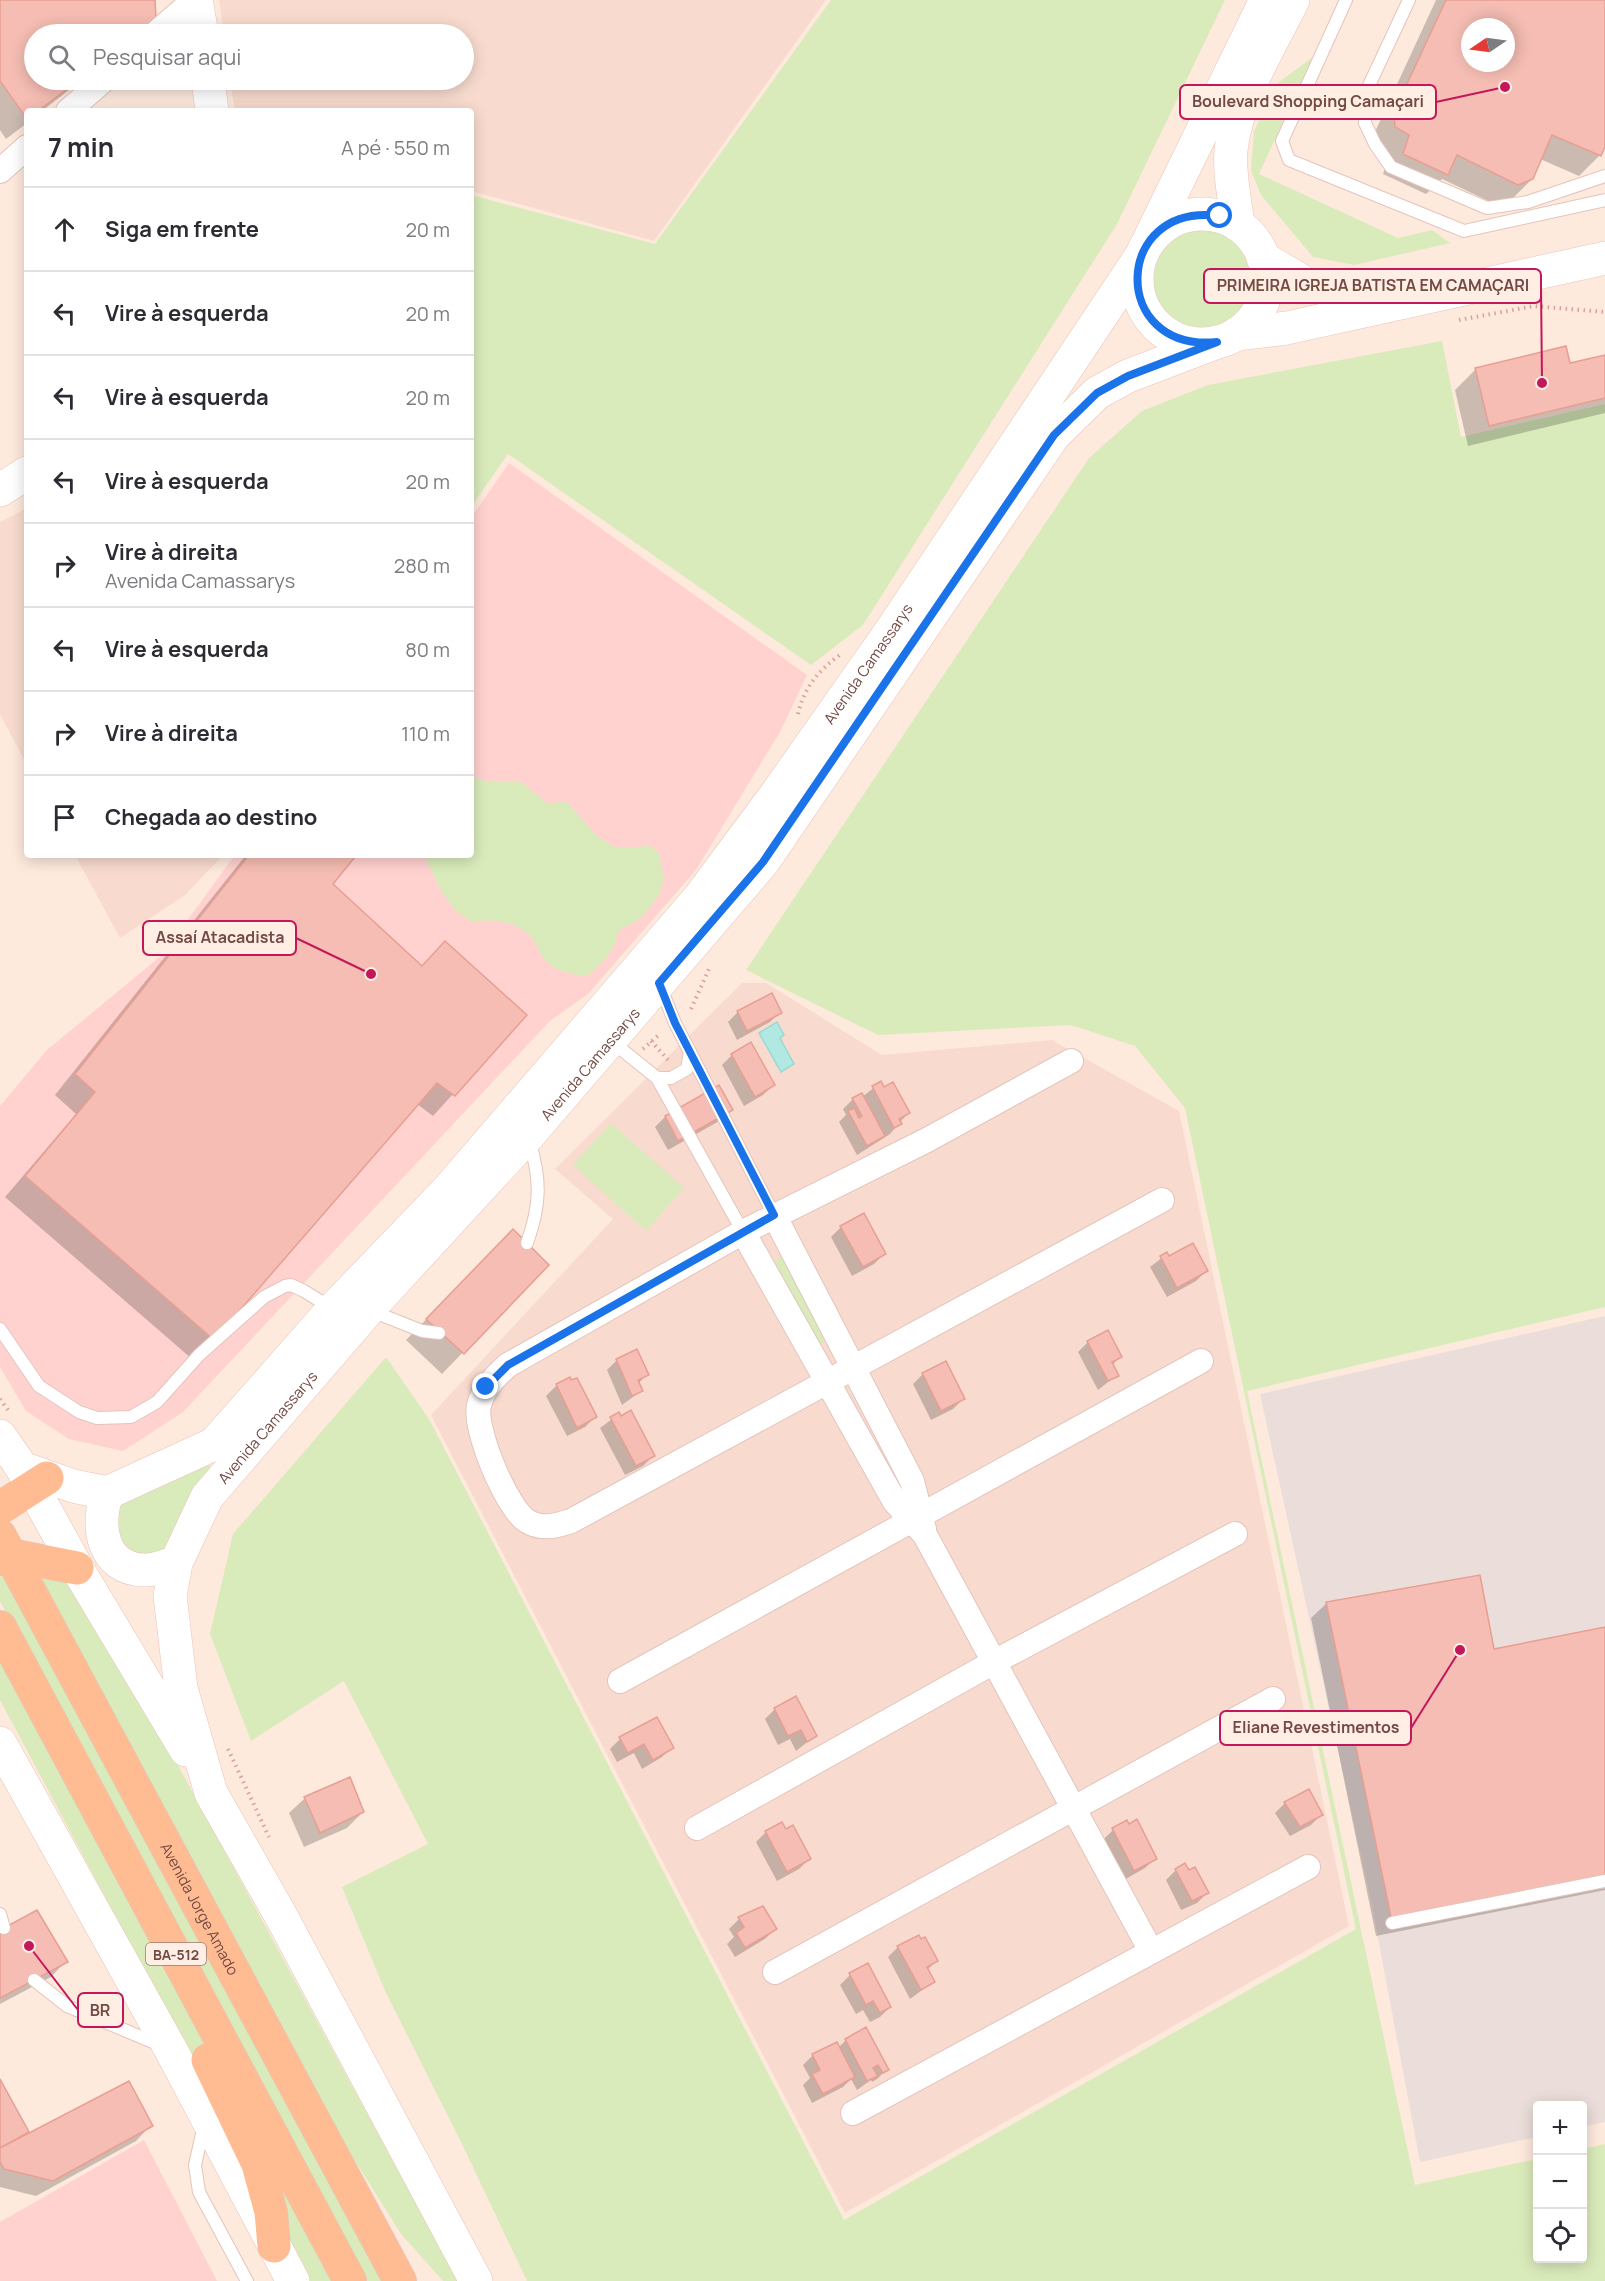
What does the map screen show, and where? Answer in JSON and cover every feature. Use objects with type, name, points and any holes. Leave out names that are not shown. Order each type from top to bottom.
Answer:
[{"type":"main road","points":[[0,1508],[34,1477]]},
{"type":"main road","points":[[3,1550],[77,1568]]},
{"type":"main road","name":"Avenida Jorge Amado","points":[[3,1550],[400,2281]]},
{"type":"main road","name":"BA-512","points":[[0,1627],[350,2281]]},
{"type":"main road","points":[[182,1966],[191,2012],[202,2047],[258,2164],[271,2212],[274,2246]]},
{"type":"main road","points":[[371,2225],[425,2281]]},
{"type":"street","points":[[166,24],[194,0],[200,24]]},
{"type":"street","points":[[1266,0],[1144,250],[1136,279],[1139,298],[1148,316],[1161,330],[1178,340],[1198,344],[1287,328],[1605,258]]},
{"type":"street","points":[[1238,225],[1231,172],[1232,150],[1238,118],[1293,0]]},
{"type":"street","points":[[71,108],[92,90]]},
{"type":"street","points":[[209,90],[212,108]]},
{"type":"street","points":[[0,171],[24,150]]},
{"type":"street","points":[[1144,250],[1162,227],[1180,217],[1200,213],[1220,216],[1238,225],[1253,240],[1263,258],[1267,280],[1263,301],[1253,320],[1227,338]]},
{"type":"street","points":[[1263,258],[1310,286],[1352,294],[1605,236]]},
{"type":"street","name":"Avenida Camassarys","points":[[107,1493],[214,1444],[333,1309],[446,1192],[699,898],[777,793],[893,628],[1144,250]]},
{"type":"street","name":"Avenida Camassarys","points":[[211,1793],[181,1688],[170,1596],[176,1563],[207,1497],[368,1310],[528,1136],[763,862],[1054,435],[1097,393],[1128,376],[1227,338]]},
{"type":"street","points":[[0,490],[24,475]]},
{"type":"street","points":[[1071,1061],[927,1140],[774,1215],[508,1365],[486,1387],[478,1407],[480,1433],[489,1458],[518,1514],[539,1526],[555,1527],[571,1521],[1162,1200]]},
{"type":"street","points":[[774,1215],[912,1481],[919,1524]]},
{"type":"street","points":[[743,1232],[895,1502],[919,1524],[1151,1951]]},
{"type":"street","points":[[620,1681],[919,1524],[1201,1361]]},
{"type":"street","points":[[6,1426],[34,1477],[77,1568],[280,1914],[476,2281]]},
{"type":"street","points":[[34,1477],[107,1493],[102,1509],[102,1538],[108,1552],[126,1567],[145,1570],[176,1563]]},
{"type":"street","points":[[697,1828],[994,1662],[1235,1534]]},
{"type":"street","points":[[775,1972],[1273,1699]]},
{"type":"street","points":[[0,1743],[171,2049],[292,2281]]},
{"type":"street","points":[[0,1792],[34,1802]]},
{"type":"street","points":[[853,2113],[1308,1867]]},
{"type":"lane","points":[[1346,0],[1282,141],[1289,160],[1464,231],[1605,200]]},
{"type":"lane","points":[[1409,0],[1365,94],[1365,123],[1375,144],[1391,167],[1487,208],[1528,202],[1605,176]]},
{"type":"lane","points":[[659,983],[675,1023],[774,1215]]},
{"type":"lane","points":[[610,1040],[657,1078],[743,1232]]},
{"type":"lane","points":[[657,1078],[671,1078],[687,1069],[690,1052]]},
{"type":"lane","points":[[527,1243],[534,1223],[540,1185],[528,1136]]},
{"type":"lane","points":[[0,1329],[39,1386],[79,1412],[97,1418],[131,1418],[157,1402],[199,1355],[264,1298],[285,1286],[291,1285],[304,1291],[333,1309]]},
{"type":"lane","points":[[368,1310],[422,1331],[439,1333]]},
{"type":"lane","points":[[1392,1923],[1605,1881]]},
{"type":"lane","points":[[0,1914],[4,1928]]},
{"type":"lane","points":[[34,1980],[67,2006],[171,2049]]},
{"type":"lane","points":[[206,2115],[195,2165],[199,2192],[247,2281]]},
{"type":"path","points":[[1456,320],[1534,306],[1605,312]]},
{"type":"path","points":[[796,724],[803,693],[825,665],[844,651]]},
{"type":"path","points":[[691,1009],[711,962]]},
{"type":"path","points":[[642,1049],[662,1033]]},
{"type":"path","points":[[651,1041],[672,1065]]},
{"type":"path","points":[[0,1399],[6,1426]]},
{"type":"path","points":[[226,1744],[270,1839]]},
{"type":"shaded area","points":[[219,0],[826,0],[654,241],[474,192],[474,108],[235,108],[232,90],[474,90],[474,24],[223,24]]},
{"type":"shaded area","points":[[509,463],[807,675],[780,732],[696,870],[588,994],[550,1021],[183,1412],[123,1451],[69,1439],[26,1411],[0,1367],[0,1106],[47,1050],[162,955],[233,858],[474,858],[474,514]]},
{"type":"shaded area","points":[[24,510],[24,759],[0,714],[0,522]]},
{"type":"shaded area","points":[[77,858],[220,858],[185,895],[120,938]]},
{"type":"shaded area","points":[[742,983],[766,983],[882,1055],[1052,1040],[1179,1111],[1349,1926],[845,2213],[431,1415],[613,1219],[555,1169]]},
{"type":"shaded area","points":[[1605,1316],[1605,2122],[1587,2126],[1587,2101],[1533,2101],[1533,2138],[1420,2162],[1372,1906],[1260,1394]]},
{"type":"shaded area","points":[[144,2140],[217,2281],[0,2281],[0,2222]]},
{"type":"green space","points":[[831,0],[1225,0],[1117,224],[863,625],[811,665],[508,454],[474,503],[474,196],[655,244]]},
{"type":"green space","points":[[1313,57],[1259,174],[1398,238],[1432,230],[1450,243],[1354,265],[1313,257],[1261,195],[1251,170],[1254,131],[1279,82]]},
{"type":"green space","points":[[1202,222],[1224,226],[1243,238],[1255,257],[1259,279],[1255,301],[1243,320],[1224,332],[1202,336],[1180,332],[1161,320],[1149,301],[1145,279],[1149,257],[1161,238],[1180,226]]},
{"type":"green space","points":[[1442,341],[1461,437],[1605,404],[1605,1307],[1247,1391],[1415,2185],[1533,2160],[1533,2263],[1587,2263],[1587,2148],[1605,2144],[1605,2281],[527,2281],[461,2142],[385,1991],[342,1887],[428,1844],[344,1681],[251,1741],[210,1634],[233,1534],[386,1357],[429,1419],[844,2220],[1356,1929],[1185,1108],[1135,1046],[1071,1025],[878,1035],[746,970],[1089,458],[1142,411],[1208,385]]},
{"type":"green space","points":[[474,777],[488,782],[520,781],[547,803],[567,802],[597,836],[616,848],[650,846],[659,853],[664,878],[659,895],[641,918],[618,931],[617,938],[607,956],[586,976],[565,972],[551,965],[542,956],[533,939],[520,928],[505,922],[489,920],[472,922],[455,910],[440,889],[425,858],[474,858]]},
{"type":"green space","points":[[611,1123],[684,1188],[646,1231],[573,1165]]},
{"type":"green space","points":[[780,1257],[785,1260],[825,1338],[824,1344],[818,1344],[773,1263]]},
{"type":"green space","points":[[206,1461],[213,1470],[170,1545],[157,1558],[120,1553],[111,1517],[119,1498]]},
{"type":"green space","points":[[0,1568],[382,2281],[365,2281],[0,1601]]},
{"type":"green space","points":[[31,1569],[55,1572],[69,1586],[149,1712],[458,2281],[443,2281],[401,2234],[296,2067]]},
{"type":"green space","points":[[0,1644],[339,2281],[310,2281],[0,1700]]},
{"type":"water","points":[[777,1022],[784,1035],[780,1038],[794,1064],[781,1072],[759,1033]]},
{"type":"building","points":[[0,0],[155,0],[156,19],[149,24],[24,24],[24,90],[66,90],[42,108],[24,108],[24,115],[0,81]]},
{"type":"building","points":[[1446,0],[1605,0],[1605,147],[1601,156],[1552,135],[1533,179],[1518,185],[1457,155],[1448,175],[1403,154],[1409,135],[1395,127],[1394,112]]},
{"type":"building","points":[[1566,346],[1570,363],[1605,355],[1605,398],[1489,426],[1475,368]]},
{"type":"building","points":[[247,858],[354,858],[333,884],[422,966],[445,941],[527,1015],[455,1096],[437,1083],[214,1340],[25,1176],[95,1092],[75,1074]]},
{"type":"building","points":[[772,993],[782,1013],[747,1031],[737,1011]]},
{"type":"building","points":[[751,1042],[775,1085],[755,1097],[731,1054]]},
{"type":"building","points":[[881,1081],[884,1087],[893,1082],[910,1113],[899,1119],[902,1124],[894,1128],[872,1086]]},
{"type":"building","points":[[719,1085],[733,1110],[678,1141],[665,1116]]},
{"type":"building","points":[[862,1093],[885,1136],[867,1146],[848,1111],[854,1108],[859,1118],[862,1116],[852,1098]]},
{"type":"building","points":[[864,1213],[886,1254],[863,1267],[840,1226]]},
{"type":"building","points":[[513,1229],[549,1265],[464,1354],[426,1319]]},
{"type":"building","points":[[1193,1243],[1208,1271],[1177,1288],[1160,1256],[1167,1252],[1169,1256]]},
{"type":"building","points":[[1108,1330],[1122,1357],[1112,1362],[1119,1376],[1108,1381],[1087,1341]]},
{"type":"building","points":[[637,1349],[649,1375],[638,1380],[643,1391],[632,1396],[616,1359]]},
{"type":"building","points":[[946,1361],[965,1399],[941,1411],[922,1373]]},
{"type":"building","points":[[570,1377],[571,1380],[577,1378],[597,1417],[577,1428],[556,1384]]},
{"type":"building","points":[[631,1410],[655,1456],[636,1466],[610,1417],[619,1412],[621,1416]]},
{"type":"building","points":[[1480,1575],[1494,1649],[1605,1627],[1605,1879],[1392,1922],[1326,1602]]},
{"type":"building","points":[[796,1696],[817,1736],[807,1742],[801,1730],[788,1736],[774,1708]]},
{"type":"building","points":[[657,1717],[674,1748],[653,1760],[644,1744],[628,1753],[619,1737]]},
{"type":"building","points":[[350,1777],[364,1812],[320,1833],[304,1797]]},
{"type":"building","points":[[1309,1789],[1323,1815],[1300,1827],[1284,1802]]},
{"type":"building","points":[[1137,1819],[1157,1859],[1134,1871],[1112,1828],[1127,1820],[1129,1824]]},
{"type":"building","points":[[782,1822],[786,1829],[793,1825],[811,1859],[787,1872],[765,1831]]},
{"type":"building","points":[[1185,1863],[1189,1870],[1195,1867],[1209,1893],[1192,1901],[1175,1869]]},
{"type":"building","points":[[763,1906],[777,1929],[745,1948],[736,1933],[744,1927],[738,1917]]},
{"type":"building","points":[[37,1910],[68,1962],[0,1998],[0,1930]]},
{"type":"building","points":[[919,1935],[921,1939],[925,1937],[938,1961],[927,1967],[935,1982],[921,1990],[897,1946]]},
{"type":"building","points":[[868,1963],[891,2007],[880,2013],[873,2001],[866,2005],[849,1973]]},
{"type":"building","points":[[866,2027],[889,2070],[883,2073],[878,2065],[873,2068],[878,2076],[867,2081],[845,2039]]},
{"type":"building","points":[[837,2042],[855,2077],[823,2094],[812,2074],[820,2070],[812,2054]]},
{"type":"building","points":[[0,2079],[29,2132],[0,2148]]},
{"type":"building","points":[[129,2081],[153,2126],[53,2181],[4,2169],[0,2162],[0,2148]]},
{"type":"place","name":"Boulevard Shopping Camaçari","points":[[1505,87]]},
{"type":"place","name":"PRIMEIRA IGREJA BATISTA EM CAMAÇARI","points":[[1542,383]]},
{"type":"place","name":"Assaí Atacadista","points":[[371,974]]},
{"type":"place","name":"Eliane Revestimentos","points":[[1460,1650]]},
{"type":"place","name":"BR","points":[[29,1946]]},
{"type":"route","points":[[486,1387],[508,1365],[774,1215],[675,1023],[659,983],[763,862],[1054,435],[1097,393],[1128,376],[1217,342],[1198,344],[1178,340],[1161,330],[1148,316],[1139,298],[1136,279],[1139,259],[1148,241],[1162,227],[1180,217],[1200,213],[1220,216]]}]
